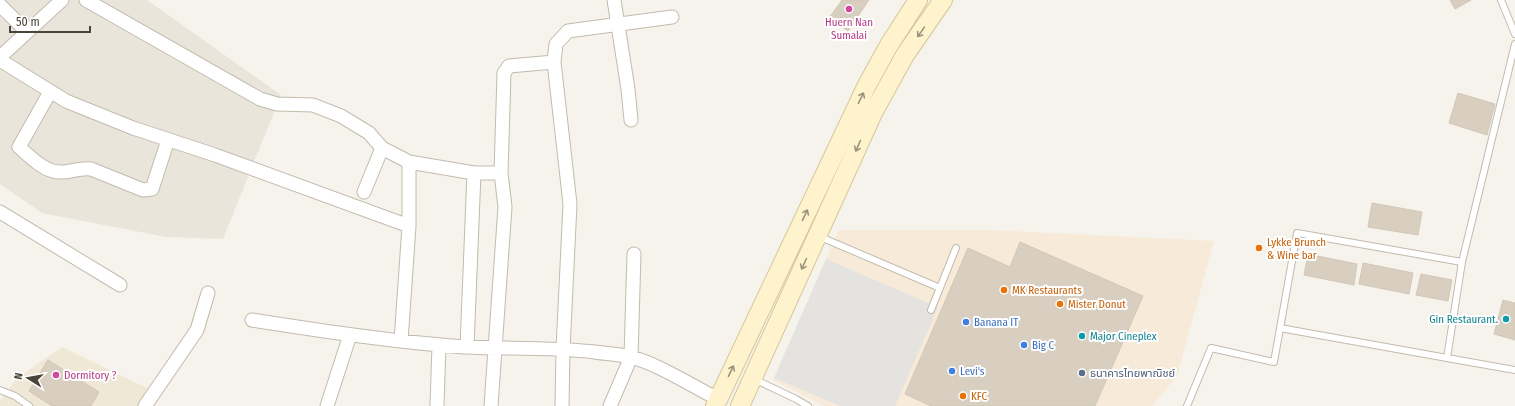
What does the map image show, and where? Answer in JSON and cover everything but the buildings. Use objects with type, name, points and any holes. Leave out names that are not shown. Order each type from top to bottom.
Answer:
[{"type":"main road","points":[[716,402],[868,85],[889,45],[918,0]]},
{"type":"main road","points":[[740,406],[884,92],[916,38],[943,0]]},
{"type":"street","points":[[62,0],[0,58],[66,101],[133,128],[216,155],[409,226]]},
{"type":"street","points":[[86,0],[260,99],[277,104],[314,105],[341,116],[369,132],[382,148],[409,162],[474,173],[501,173]]},
{"type":"street","points":[[614,0],[628,89],[631,120]]},
{"type":"street","points":[[0,5],[27,32]]},
{"type":"street","points":[[562,406],[563,348],[570,204],[554,62],[556,44],[568,31],[672,17]]},
{"type":"street","points":[[491,406],[505,207],[501,173],[504,74],[509,66],[554,62]]},
{"type":"street","points":[[50,92],[19,147],[38,165],[58,172],[83,168],[90,169],[144,190],[152,189],[168,140]]},
{"type":"street","points":[[364,192],[382,148]]},
{"type":"street","points":[[401,341],[409,226],[409,162]]},
{"type":"street","points":[[467,347],[474,173]]},
{"type":"street","points":[[0,212],[120,285]]},
{"type":"street","points":[[610,406],[631,357],[634,254]]},
{"type":"street","points":[[145,406],[197,330],[208,293]]},
{"type":"street","points":[[252,320],[439,345],[496,348],[563,348],[631,357],[652,365],[716,402]]},
{"type":"street","points":[[327,406],[350,334]]},
{"type":"street","points":[[437,406],[439,345]]},
{"type":"lane","points":[[1501,0],[1515,34]]},
{"type":"lane","points":[[1447,358],[1462,262],[1515,44]]},
{"type":"lane","points":[[1187,406],[1211,348],[1274,362],[1297,234],[1462,262]]},
{"type":"lane","points":[[818,235],[940,288]]},
{"type":"lane","points":[[931,310],[956,248]]},
{"type":"lane","points":[[1280,328],[1515,370]]},
{"type":"lane","points":[[753,378],[808,406]]},
{"type":"lane","points":[[0,390],[15,396],[29,406]]},
{"type":"shaded area","points":[[0,0],[147,0],[281,95],[223,239],[166,237],[42,213],[0,184]]},
{"type":"shaded area","points":[[839,230],[993,230],[1214,241],[1177,376],[1152,406],[824,406],[773,380]]},
{"type":"shaded area","points":[[826,259],[938,307],[895,406],[840,406],[774,378]]},
{"type":"shaded area","points":[[62,347],[159,394],[155,406],[0,406],[0,401],[17,378]]},
{"type":"place","name":"Huern Nan Sumalai","points":[[849,9]]},
{"type":"place","name":"Lykke Brunch & Wine bar","points":[[1259,248]]},
{"type":"place","name":"MK Restaurants","points":[[1004,290]]},
{"type":"place","name":"Mister Donut","points":[[1060,304]]},
{"type":"place","name":"Gin Restaurant.","points":[[1506,319]]},
{"type":"place","name":"Banana IT","points":[[966,322]]},
{"type":"place","name":"Major Cineplex","points":[[1082,336]]},
{"type":"place","name":"Big C","points":[[1024,345]]},
{"type":"place","name":"Levi's","points":[[952,371]]},
{"type":"place","name":"ธนาคารไทยพาณิชย์","points":[[1082,373]]},
{"type":"place","name":"Dormitory ?","points":[[56,375]]},
{"type":"place","name":"KFC","points":[[963,396]]}]
